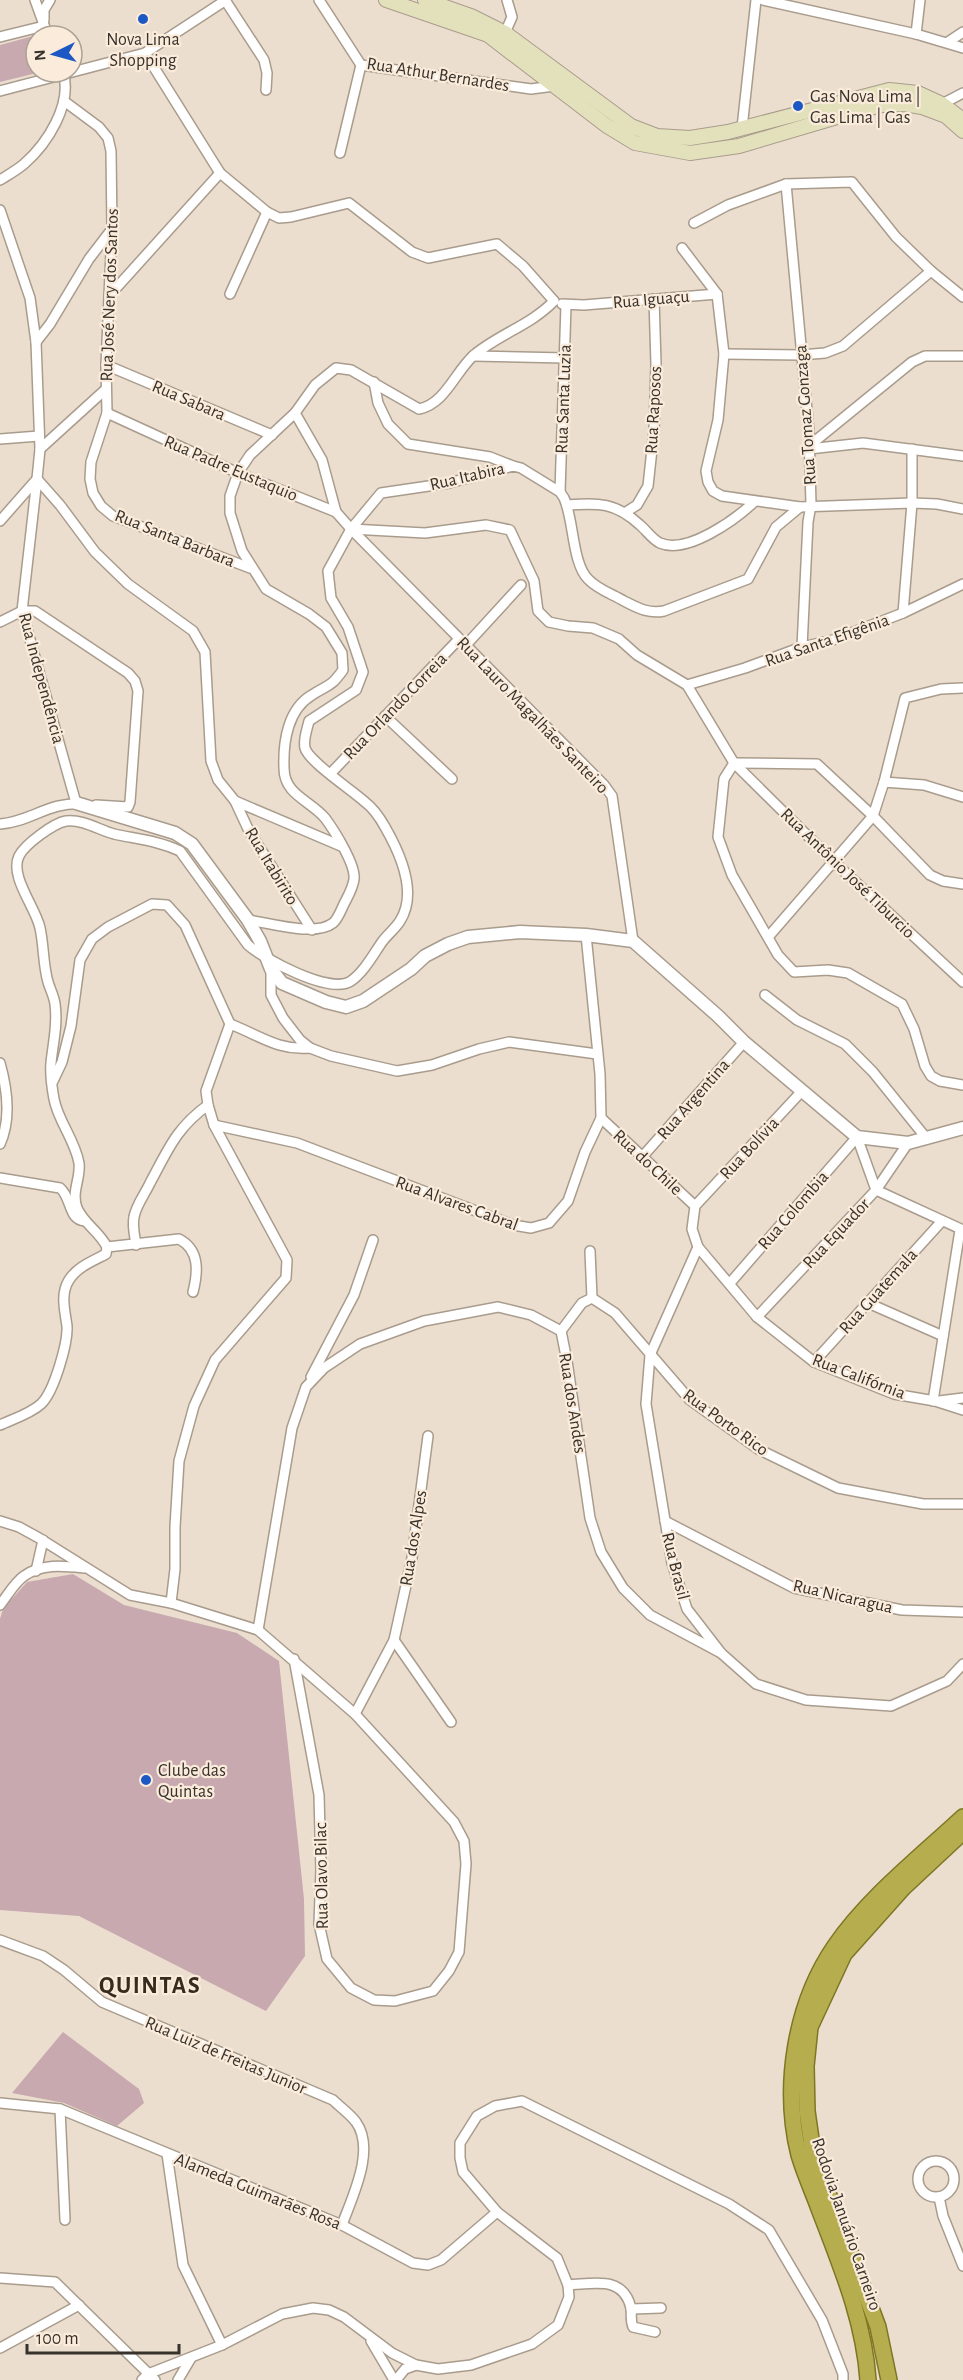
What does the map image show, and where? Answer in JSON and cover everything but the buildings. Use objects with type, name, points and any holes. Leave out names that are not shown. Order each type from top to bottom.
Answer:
[{"type":"highway","name":"Rodovia Januário Carneiro","points":[[868,2380],[866,2348],[858,2314],[799,2156],[793,2115],[793,2069],[799,2027],[819,1973],[835,1945],[871,1904],[963,1817]]},
{"type":"highway","name":"Rodovia Januário Carneiro","points":[[889,2380],[878,2327],[813,2153],[806,2100],[806,2066],[810,2027],[844,1954],[903,1888],[963,1832]]},
{"type":"main road","points":[[386,0],[488,35],[607,126],[635,143],[690,153],[739,146],[882,105],[904,104],[922,107],[946,117],[963,131]]},
{"type":"main road","points":[[425,0],[471,16],[505,33],[631,126],[657,136],[690,138],[742,128],[889,90],[918,93],[942,104],[963,120]]},
{"type":"street","points":[[35,0],[43,24]]},
{"type":"street","points":[[84,69],[145,53],[225,0],[264,60],[267,73],[266,90]]},
{"type":"street","name":"Rua Athur Bernardes","points":[[319,0],[361,65],[531,89],[554,86]]},
{"type":"street","points":[[505,33],[512,17],[507,0]]},
{"type":"street","points":[[742,128],[756,0]]},
{"type":"street","points":[[763,0],[916,34],[963,48]]},
{"type":"street","points":[[916,34],[920,0]]},
{"type":"street","points":[[44,24],[46,1]]},
{"type":"street","points":[[0,37],[24,31]]},
{"type":"street","points":[[948,42],[963,32]]},
{"type":"street","points":[[145,53],[220,173],[267,212],[279,218],[291,217],[349,203],[412,252],[428,258],[497,244],[523,266],[554,301],[541,315],[495,339],[473,356],[439,399],[427,407],[419,409],[351,370],[336,368],[315,385],[295,413],[250,455],[238,473],[230,496],[230,513],[250,568],[266,589],[309,614],[326,627],[342,653],[343,670],[332,684],[311,695],[297,706],[289,724],[283,770],[288,786],[324,818],[352,865],[355,877],[352,889],[335,922],[326,928],[312,930],[248,920]]},
{"type":"street","points":[[340,153],[361,65]]},
{"type":"street","points":[[0,91],[26,84]]},
{"type":"street","points":[[0,180],[24,164],[49,136],[64,101],[64,84]]},
{"type":"street","points":[[942,104],[963,93]]},
{"type":"street","name":"Rua José Nery dos Santos","points":[[64,101],[99,127],[108,138],[111,151],[112,229],[106,413],[92,462],[90,479],[93,493],[101,506]]},
{"type":"street","points":[[110,296],[220,173]]},
{"type":"street","points":[[694,223],[728,205],[786,184],[852,182],[896,237],[931,271],[963,297]]},
{"type":"street","name":"Rua Tomaz Gonzaga","points":[[786,184],[809,447],[811,505],[808,522],[802,647]]},
{"type":"street","name":"Rua Independência","points":[[0,210],[30,298],[36,342],[40,449],[22,611],[76,803]]},
{"type":"street","points":[[230,294],[267,212]]},
{"type":"street","points":[[36,342],[50,324],[89,259],[112,229]]},
{"type":"street","points":[[682,248],[717,294],[724,354],[718,420],[706,471],[713,491],[722,496],[754,502],[800,507],[912,503],[963,508]]},
{"type":"street","points":[[724,354],[801,355],[825,352],[843,346],[931,271]]},
{"type":"street","name":"Rua Iguaçu","points":[[554,301],[566,305],[717,294]]},
{"type":"street","name":"Rua Raposos","points":[[626,512],[637,505],[648,486],[654,431],[656,364],[654,299]]},
{"type":"street","name":"Rua Santa Luzia","points":[[560,492],[566,305]]},
{"type":"street","points":[[473,356],[565,358]]},
{"type":"street","points":[[809,447],[912,362],[925,356],[963,356]]},
{"type":"street","name":"Rua Sabara","points":[[106,364],[272,435]]},
{"type":"street","points":[[374,382],[378,402],[388,424],[408,444],[490,457],[513,466]]},
{"type":"street","points":[[40,449],[106,389]]},
{"type":"street","name":"Rua Padre Eustaquio","points":[[106,413],[238,473],[336,512],[351,529]]},
{"type":"street","points":[[295,413],[322,460],[336,512]]},
{"type":"street","points":[[0,439],[39,436]]},
{"type":"street","points":[[809,447],[863,443],[963,456]]},
{"type":"street","points":[[903,613],[912,503],[912,449]]},
{"type":"street","name":"Rua Itabira","points":[[269,963],[307,978],[334,985],[350,982],[372,958],[384,939],[400,921],[408,903],[403,863],[384,825],[367,804],[331,773],[314,762],[305,749],[304,737],[309,721],[356,690],[363,672],[348,627],[331,598],[328,571],[351,529],[381,493],[449,483],[513,466],[520,468],[560,492],[567,504],[579,562],[585,577],[635,606],[654,613],[748,579],[776,527],[800,507]]},
{"type":"street","points":[[0,520],[37,479]]},
{"type":"street","name":"Rua Itabirito","points":[[37,479],[60,505],[95,552],[128,584],[193,631],[205,652],[211,761],[218,780],[235,801],[249,831],[312,930]]},
{"type":"street","points":[[567,504],[613,506],[626,512],[659,543],[671,545],[700,539],[735,520],[754,502]]},
{"type":"street","name":"Rua Santa Barbara","points":[[101,506],[113,516],[250,568]]},
{"type":"street","points":[[351,529],[425,533],[486,525],[510,530],[534,581],[538,611],[549,622],[593,628],[619,639],[637,655],[687,685]]},
{"type":"street","name":"Rua Lauro Magalhães Santeiro","points":[[351,529],[612,796],[633,941]]},
{"type":"street","name":"Rua Santa Efigênia","points":[[687,685],[745,669],[802,647],[833,640],[903,613],[963,584]]},
{"type":"street","name":"Rua Orlando Correia","points":[[331,773],[385,716],[521,585]]},
{"type":"street","points":[[0,622],[22,611],[35,611],[128,674],[135,681],[138,691],[128,807],[76,803],[50,807],[12,823],[0,824]]},
{"type":"street","name":"Rua Antônio José Tiburcio","points":[[687,685],[734,764],[834,862],[963,982]]},
{"type":"street","points":[[769,936],[873,816],[905,698],[941,689],[963,688]]},
{"type":"street","points":[[385,716],[452,779]]},
{"type":"street","points":[[963,884],[943,881],[930,875],[873,816],[817,764],[734,764],[724,778],[718,837],[732,875],[778,955],[794,972],[828,970],[848,973],[903,1004],[914,1029],[925,1066],[931,1076],[940,1081],[963,1085]]},
{"type":"street","points":[[884,782],[924,785],[963,797]]},
{"type":"street","points":[[235,801],[341,846]]},
{"type":"street","points":[[76,803],[175,833],[192,844],[248,920],[269,963],[282,983],[327,1002],[346,1007],[377,993],[426,956],[448,944],[468,937],[520,932],[586,935],[633,941],[744,1041],[857,1137],[876,1190],[962,1230],[934,1401],[963,1398]]},
{"type":"street","points":[[0,1425],[22,1416],[41,1404],[50,1393],[67,1330],[63,1294],[68,1281],[77,1270],[106,1254],[107,1247],[101,1236],[84,1221],[76,1204],[75,1192],[79,1166],[77,1155],[55,1102],[52,1083],[51,1065],[56,1032],[56,1003],[48,981],[40,926],[22,888],[17,867],[18,856],[25,848],[59,823],[69,821],[94,826],[111,833],[166,844],[180,851],[248,945],[269,963],[271,995],[283,1018],[300,1040],[310,1048],[331,1056],[397,1071],[432,1065],[479,1049],[509,1042],[597,1054]]},
{"type":"street","points":[[52,1083],[62,1062],[80,960],[92,939],[108,927],[152,904],[167,905],[185,925],[230,1024],[276,1045],[293,1049],[310,1048]]},
{"type":"street","name":"Rua Alvares Cabral","points":[[214,1125],[297,1143],[513,1224],[531,1228],[549,1223],[568,1201],[585,1152],[601,1118],[600,1074],[586,935]]},
{"type":"street","points":[[765,995],[797,1020],[845,1044],[873,1072],[927,1139]]},
{"type":"street","points":[[171,1603],[175,1569],[179,1461],[194,1406],[215,1360],[286,1278],[287,1260],[214,1125],[208,1105],[206,1091],[230,1024]]},
{"type":"street","name":"Rua Argentina","points":[[643,1156],[744,1041]]},
{"type":"street","points":[[0,1063],[6,1102],[6,1130],[0,1144]]},
{"type":"street","name":"Rua Bolívia","points":[[695,1206],[802,1091]]},
{"type":"street","points":[[136,1245],[134,1214],[141,1200],[172,1140],[193,1115],[208,1105]]},
{"type":"street","name":"Rua do Chile","points":[[601,1118],[695,1206]]},
{"type":"street","points":[[857,1137],[908,1143],[963,1128]]},
{"type":"street","name":"Rua Colombia","points":[[730,1283],[857,1137]]},
{"type":"street","name":"Rua Equador","points":[[757,1317],[876,1190],[908,1143]]},
{"type":"street","points":[[0,1178],[60,1188],[68,1200],[74,1217],[84,1221]]},
{"type":"street","points":[[695,1206],[692,1229],[698,1247]]},
{"type":"street","name":"Rua Guatemala","points":[[814,1362],[942,1221]]},
{"type":"street","points":[[107,1247],[179,1239],[188,1244],[195,1257],[198,1272],[193,1292]]},
{"type":"street","points":[[306,1387],[354,1295],[373,1240]]},
{"type":"street","name":"Rua Califórnia","points":[[698,1247],[757,1317],[814,1362],[894,1394],[934,1401],[963,1410]]},
{"type":"street","name":"Rua Brasil","points":[[698,1247],[650,1355],[646,1404],[672,1563],[687,1609],[722,1653],[756,1684],[806,1700],[891,1706],[947,1681],[963,1664]]},
{"type":"street","points":[[561,1331],[582,1303],[592,1298],[590,1251]]},
{"type":"street","name":"Rua Porto Rico","points":[[592,1298],[615,1313],[690,1400],[758,1449],[838,1488],[923,1504],[963,1504]]},
{"type":"street","points":[[868,1303],[943,1336]]},
{"type":"street","name":"Rua dos Andes","points":[[258,1630],[292,1428],[306,1387],[324,1368],[360,1344],[424,1321],[498,1307],[531,1315],[561,1331],[590,1518],[601,1552],[623,1588],[650,1615],[722,1653]]},
{"type":"street","name":"Rua dos Alpes","points":[[355,1714],[394,1640],[412,1558],[428,1436]]},
{"type":"street","points":[[0,1521],[19,1527],[43,1540],[130,1595],[171,1603],[258,1630],[294,1659]]},
{"type":"street","name":"Rua Nicaragua","points":[[665,1521],[794,1588],[902,1610],[963,1612]]},
{"type":"street","points":[[36,1571],[43,1540]]},
{"type":"street","points":[[0,1605],[24,1575],[46,1567],[64,1566],[86,1569]]},
{"type":"street","points":[[394,1640],[451,1722]]},
{"type":"street","name":"Rua Olavo Bilac","points":[[294,1659],[355,1714],[454,1822],[464,1841],[466,1864],[459,1952],[449,1971],[434,1990],[395,2001],[374,2000],[351,1988],[327,1959],[318,1924],[321,1870],[319,1795],[294,1659]]},
{"type":"street","name":"Rua Luiz de Freitas Junior","points":[[0,1940],[43,1956],[64,1970],[102,2002],[333,2100],[357,2123],[364,2149],[362,2170],[342,2225]]},
{"type":"street","points":[[0,2278],[55,2282],[103,2327],[148,2378],[222,2345],[282,2314],[313,2308],[329,2310],[344,2317],[392,2353],[416,2365],[438,2369],[471,2365],[532,2344],[558,2325],[569,2297],[568,2285],[557,2258],[497,2212],[463,2172],[460,2143],[477,2116],[495,2106],[522,2101],[729,2204],[768,2230],[822,2320],[843,2374],[843,2380]]},
{"type":"street","name":"Alameda Guimarães Rosa","points":[[0,2103],[60,2109],[342,2225],[413,2263],[428,2265],[441,2260],[497,2212]]},
{"type":"street","points":[[60,2109],[64,2220]]},
{"type":"street","points":[[167,2154],[183,2265],[222,2345]]},
{"type":"street","points":[[934,2161],[946,2164],[953,2174],[949,2191],[939,2197],[928,2196],[920,2188],[918,2176],[923,2166],[934,2161]]},
{"type":"street","points":[[952,2186],[963,2191]]},
{"type":"street","points":[[939,2197],[943,2216],[963,2266]]},
{"type":"street","points":[[568,2285],[614,2284],[623,2291],[631,2309],[630,2321],[633,2327],[655,2332]]},
{"type":"street","points":[[0,2348],[79,2305]]},
{"type":"street","points":[[631,2309],[662,2308]]},
{"type":"street","points":[[369,2337],[395,2380],[405,2369],[416,2365]]},
{"type":"street","points":[[178,2380],[191,2358]]},
{"type":"shaded area","points":[[24,39],[24,76],[0,82],[0,45]]},
{"type":"shaded area","name":"Clube das Quintas","points":[[73,1574],[124,1605],[237,1633],[279,1661],[304,1899],[305,1956],[266,2011],[79,1916],[0,1910],[0,1619],[3,1609],[27,1582]]},
{"type":"shaded area","points":[[63,2032],[139,2089],[144,2103],[117,2126],[64,2103],[12,2093]]},
{"type":"place","name":"Nova Lima Shopping","points":[[143,19]]},
{"type":"place","name":"Gas Nova Lima | Gas Lima | Gas","points":[[798,106]]},
{"type":"place","name":"Clube das Quintas","points":[[146,1780]]},
{"type":"district","name":"QUINTAS","points":[[150,1985]]}]
